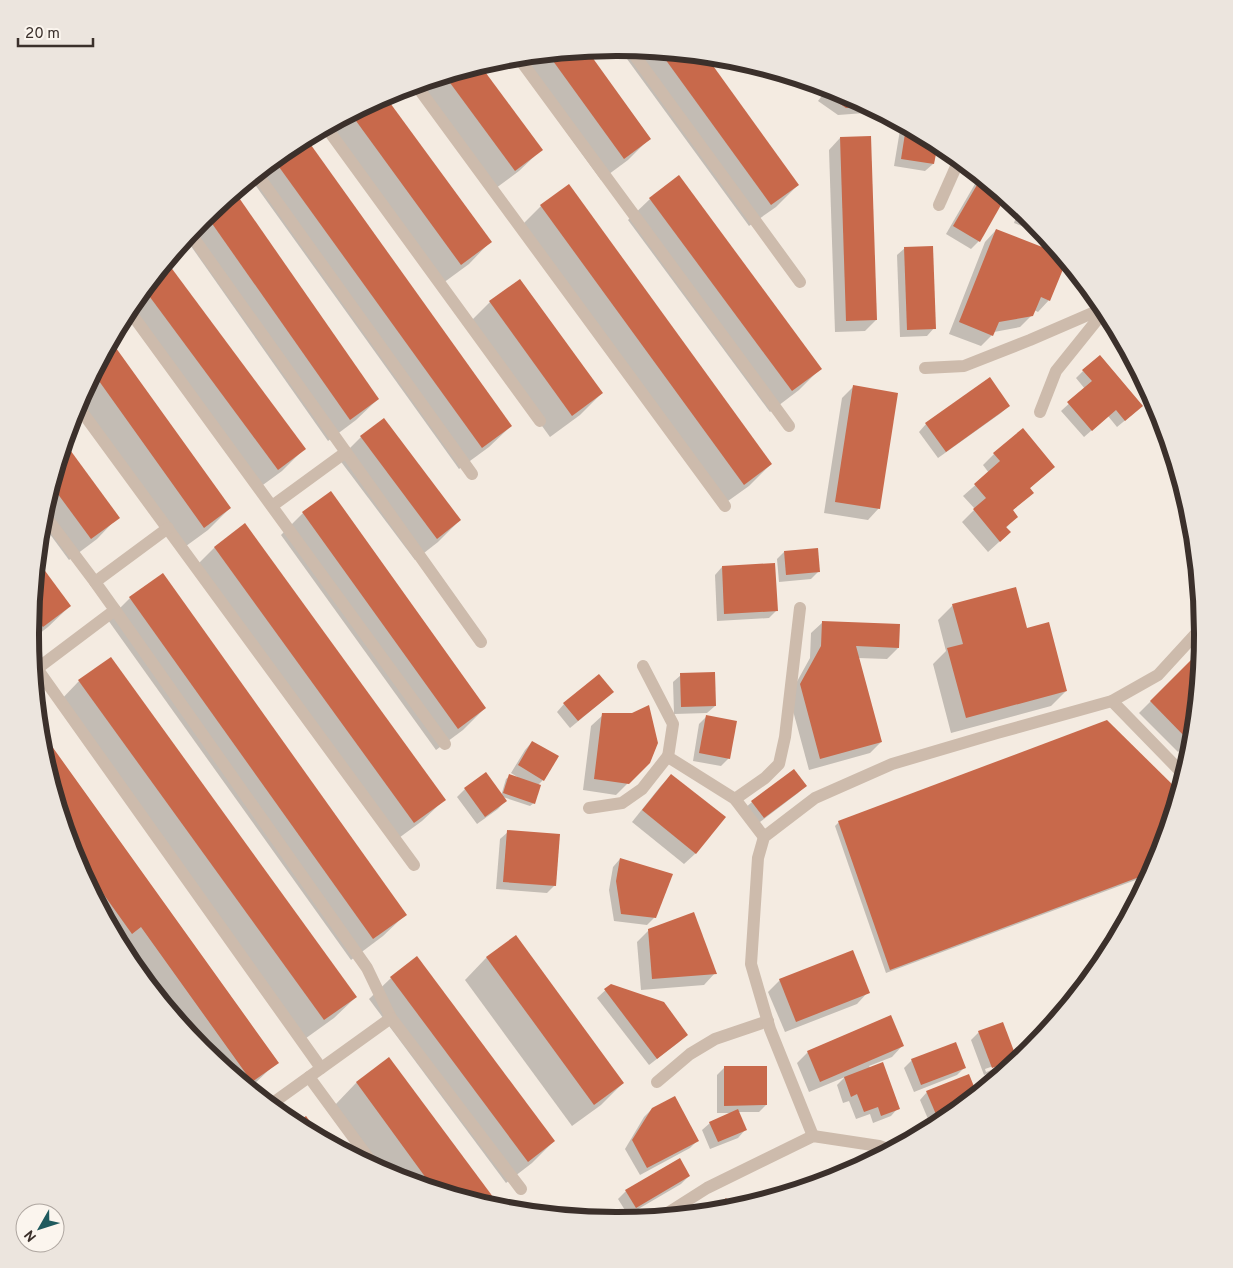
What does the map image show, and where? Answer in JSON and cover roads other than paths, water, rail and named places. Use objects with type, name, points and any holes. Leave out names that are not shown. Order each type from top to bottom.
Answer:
[{"type":"street","points":[[635,57],[800,282]]},
{"type":"street","points":[[523,64],[789,426]]},
{"type":"street","points":[[420,91],[725,506]]},
{"type":"street","points":[[330,133],[540,421]]},
{"type":"street","points":[[939,205],[956,167]]},
{"type":"street","points":[[261,179],[472,474]]},
{"type":"street","points":[[194,240],[481,642]]},
{"type":"street","points":[[925,368],[964,366],[1096,312]]},
{"type":"street","points":[[1040,412],[1056,372],[1099,316]]},
{"type":"street","points":[[134,317],[445,744]]},
{"type":"street","points":[[83,413],[414,865]]},
{"type":"street","points":[[272,506],[346,452]]},
{"type":"street","points":[[50,522],[115,610],[367,968],[391,1018],[521,1189]]},
{"type":"street","points":[[95,582],[168,528]]},
{"type":"street","points":[[735,799],[765,778],[779,764],[785,737],[800,608]]},
{"type":"street","points":[[40,664],[115,610]]},
{"type":"street","points":[[813,1136],[768,1021],[751,964],[758,858],[764,837],[815,798],[892,764],[1112,701],[1158,675],[1194,637]]},
{"type":"street","points":[[589,808],[622,803],[642,789],[668,756],[673,724],[643,666]]},
{"type":"street","points":[[41,677],[322,1068]]},
{"type":"street","points":[[1112,701],[1178,769]]},
{"type":"street","points":[[668,756],[735,799],[764,837]]},
{"type":"street","points":[[277,1100],[391,1018]]},
{"type":"street","points":[[658,1082],[690,1054],[715,1039],[768,1021]]},
{"type":"street","points":[[309,1077],[366,1154]]},
{"type":"street","points":[[674,1209],[707,1188],[813,1136],[881,1147]]}]
